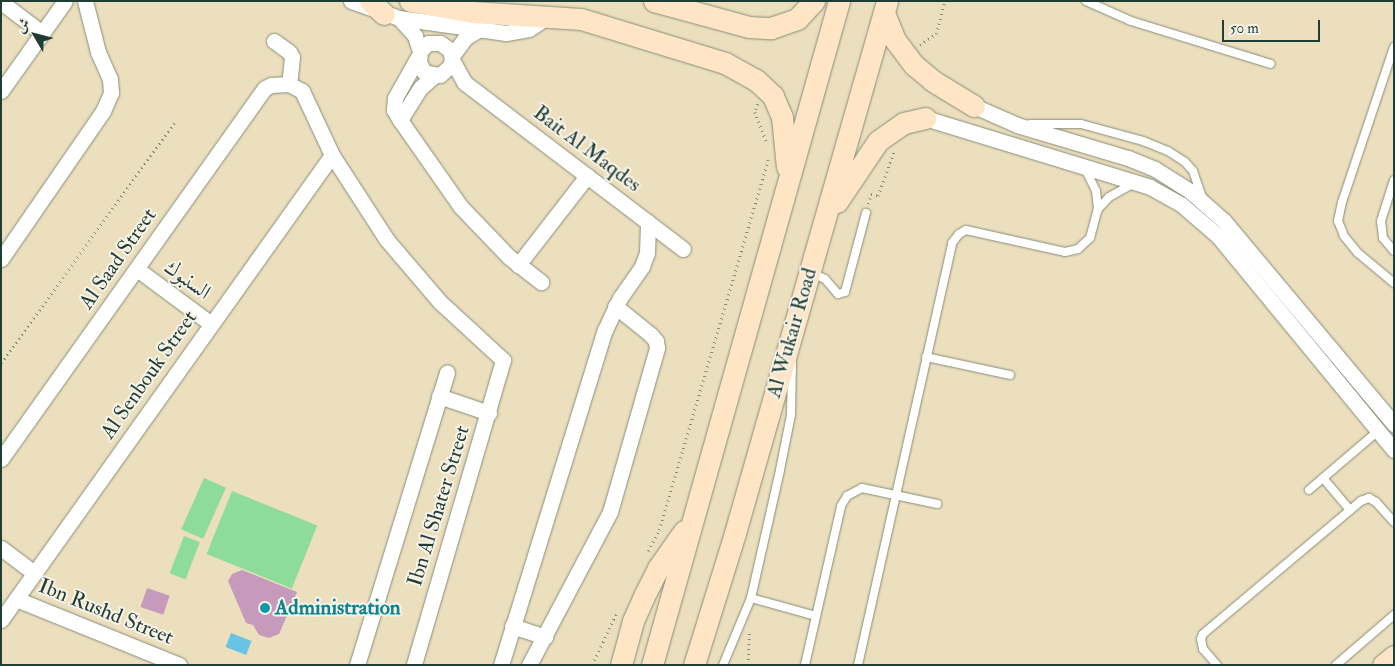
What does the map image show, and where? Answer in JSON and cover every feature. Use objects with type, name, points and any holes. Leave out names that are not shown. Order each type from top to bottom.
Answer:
[{"type":"main road","points":[[654,1],[749,26],[771,28],[784,25],[804,14],[814,1]]},
{"type":"main road","points":[[652,665],[694,517],[704,472],[839,1]]},
{"type":"main road","points":[[886,7],[891,32],[906,56],[933,81],[974,106]]},
{"type":"main road","name":"Al Wukair Road","points":[[694,665],[729,552],[789,338],[825,222],[886,7]]},
{"type":"main road","points":[[391,8],[548,16],[597,23],[725,63],[756,80],[768,90],[777,103],[783,125],[788,181]]},
{"type":"main road","points":[[825,222],[871,148],[885,134],[904,123],[925,118]]},
{"type":"main road","points":[[621,665],[633,621],[644,596],[658,568],[694,517]]},
{"type":"main road","points":[[1383,665],[1394,656]]},
{"type":"street","points":[[1,91],[65,1]]},
{"type":"street","points":[[1,259],[103,111],[111,94],[110,79],[98,52],[85,1]]},
{"type":"street","points":[[351,1],[391,8],[478,30],[522,32],[536,26],[548,16]]},
{"type":"street","points":[[1,2],[42,33]]},
{"type":"street","points":[[391,8],[410,29],[419,54],[421,68],[424,72],[437,75]]},
{"type":"street","points":[[400,120],[420,88],[450,66],[460,43],[478,30]]},
{"type":"street","points":[[274,41],[289,52],[292,57],[289,84],[302,91],[332,155]]},
{"type":"street","points":[[452,58],[446,46],[440,42],[428,43],[419,54],[394,105],[400,120],[461,207],[518,265],[541,282]]},
{"type":"street","name":"Bait Al Maqdes","points":[[452,58],[457,72],[466,83],[683,249]]},
{"type":"street","name":"Bait Al Maqdes","points":[[437,75],[466,83]]},
{"type":"street","name":"Al Saad Street","points":[[1,459],[265,88],[271,85],[289,84]]},
{"type":"street","points":[[974,106],[1017,125],[1128,158],[1155,169],[1204,202],[1224,221],[1394,424]]},
{"type":"street","points":[[925,118],[1138,183],[1170,197],[1218,236],[1394,450]]},
{"type":"street","name":"Al Senbouk Street","points":[[1,620],[332,155]]},
{"type":"street","name":"Ibn Al Shater Street","points":[[332,155],[387,240],[415,274],[440,302],[503,360],[414,665]]},
{"type":"street","points":[[1122,178],[1128,158]]},
{"type":"street","points":[[518,265],[587,176]]},
{"type":"street","points":[[501,665],[605,330],[615,306],[642,266],[647,253],[648,222]]},
{"type":"street","name":"السنبوك","points":[[137,270],[211,324]]},
{"type":"street","points":[[530,665],[610,512],[657,348],[656,341],[651,335],[615,306]]},
{"type":"street","points":[[356,665],[447,373]]},
{"type":"street","points":[[439,396],[489,413]]},
{"type":"street","points":[[1,548],[34,573]]},
{"type":"street","name":"Ibn Rushd Street","points":[[16,599],[174,664]]},
{"type":"street","points":[[512,626],[545,637]]},
{"type":"lane","points":[[1086,1],[1131,21],[1270,64]]},
{"type":"lane","points":[[1394,47],[1342,202],[1338,221],[1344,236],[1358,253],[1394,283]]},
{"type":"lane","points":[[1017,125],[1064,122],[1082,124],[1143,141],[1168,151],[1186,162],[1193,171],[1204,202]]},
{"type":"lane","points":[[858,665],[950,248],[959,234],[966,230],[1065,252],[1082,246],[1090,238],[1098,209],[1096,191],[1084,166]]},
{"type":"lane","points":[[1394,180],[1381,221],[1383,238],[1394,251]]},
{"type":"lane","points":[[1098,209],[1118,190],[1138,183]]},
{"type":"lane","points":[[810,271],[825,279],[838,294],[845,292],[866,213]]},
{"type":"lane","points":[[723,665],[751,598],[792,415],[793,378],[789,338]]},
{"type":"lane","points":[[926,357],[1010,375]]},
{"type":"lane","points":[[1309,490],[1378,431]]},
{"type":"lane","points":[[1323,478],[1350,510]]},
{"type":"lane","points":[[805,665],[843,501],[850,492],[862,488],[937,504]]},
{"type":"lane","points":[[1217,665],[1202,649],[1201,639],[1203,634],[1350,510],[1364,499],[1372,499],[1394,522]]},
{"type":"lane","points":[[751,598],[816,616]]},
{"type":"lane","points":[[1336,665],[1394,615]]},
{"type":"path","points":[[906,56],[936,34],[945,1]]},
{"type":"path","points":[[1,363],[174,124]]},
{"type":"path","points":[[866,213],[871,194],[878,196],[893,158],[892,144],[885,134]]},
{"type":"path","points":[[646,556],[659,530],[767,165]]},
{"type":"path","points":[[592,665],[620,608]]},
{"type":"green space","points":[[204,478],[226,488],[203,539],[181,529]]},
{"type":"green space","points":[[232,491],[317,525],[292,589],[207,554]]},
{"type":"green space","points":[[184,536],[200,542],[186,579],[170,573]]},
{"type":"water","points":[[231,633],[252,641],[246,655],[226,647]]},
{"type":"building","name":"Administration","points":[[242,570],[297,592],[279,634],[269,638],[259,635],[253,625],[246,623],[228,581],[232,574]]},
{"type":"building","points":[[147,588],[170,596],[163,615],[140,607]]},
{"type":"place","name":"Administration","points":[[265,608]]}]
